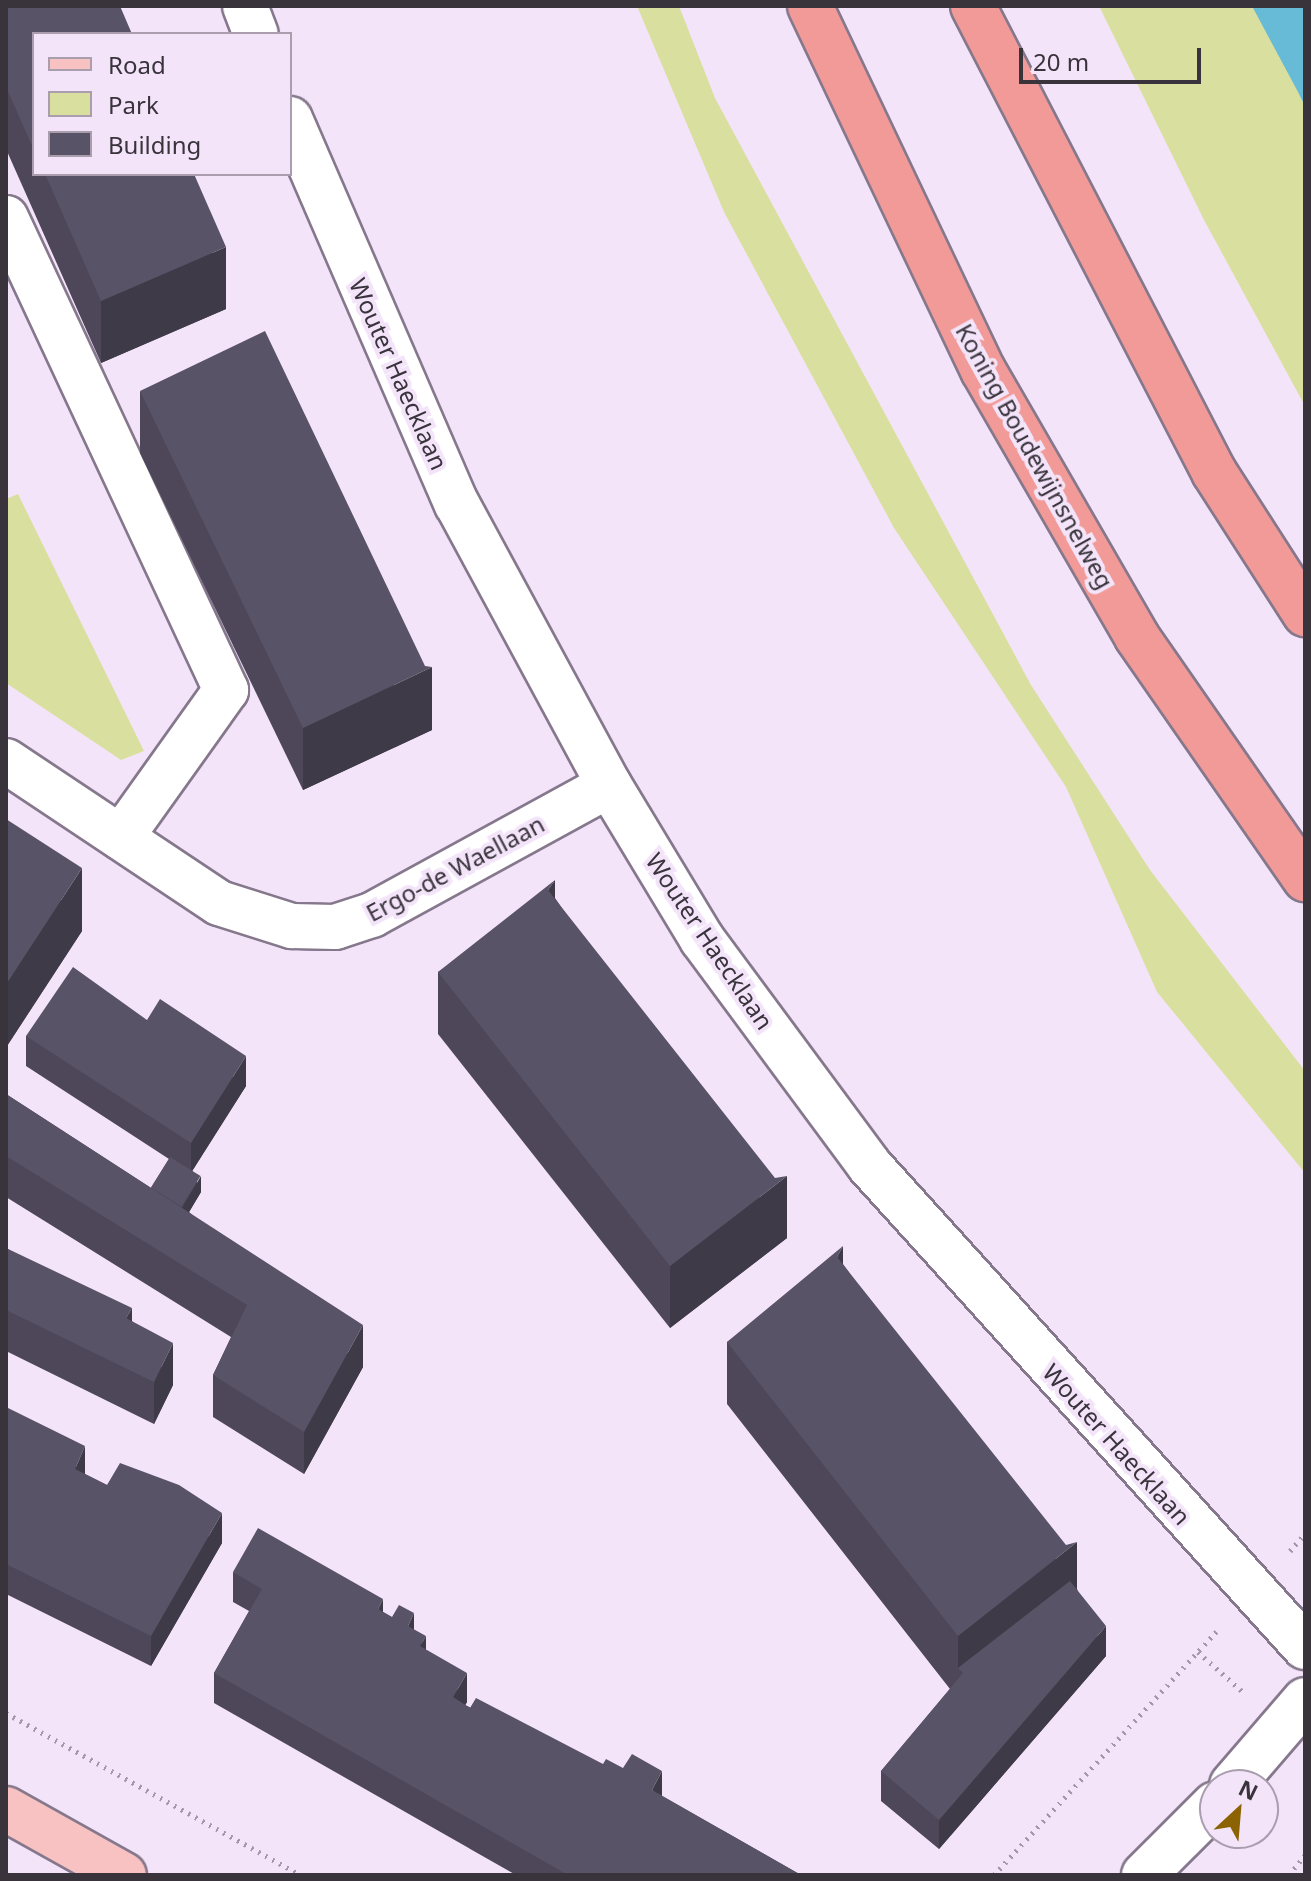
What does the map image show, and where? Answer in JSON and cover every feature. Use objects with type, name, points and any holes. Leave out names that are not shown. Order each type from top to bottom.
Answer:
[{"type":"highway","name":"Koning Boudewijnsnelweg","points":[[810,6],[983,370],[1137,637],[1305,879]]},
{"type":"highway","points":[[973,6],[1214,472],[1305,614]]},
{"type":"main road","points":[[6,1809],[124,1875]]},
{"type":"street","points":[[245,6],[255,32]]},
{"type":"street","name":"Wouter Haecklaan","points":[[292,124],[457,504],[609,785],[702,939],[869,1165],[1305,1647]]},
{"type":"street","points":[[6,218],[226,690],[121,837]]},
{"type":"street","name":"Ergo-de Waellaan","points":[[6,761],[219,903],[258,920],[335,927],[609,785]]},
{"type":"street","points":[[1246,1769],[1305,1700]]},
{"type":"street","points":[[1159,1869],[1199,1823]]},
{"type":"path","points":[[994,1875],[1198,1652]]},
{"type":"path","points":[[6,1713],[301,1875]]},
{"type":"path","points":[[1289,1875],[1305,1855]]},
{"type":"green space","points":[[637,6],[679,6],[715,98],[1031,685],[1150,870],[1305,1071],[1305,1173],[1157,992],[1066,787],[894,528],[724,212]]},
{"type":"green space","points":[[1099,6],[1305,6],[1305,406],[1204,220]]},
{"type":"green space","points":[[18,494],[144,751],[121,760],[6,683],[6,499]]},
{"type":"water","points":[[1252,6],[1305,6],[1305,106],[1298,92]]},
{"type":"building","points":[[6,6],[120,6],[131,32],[32,32],[32,146],[6,87]]},
{"type":"building","points":[[46,176],[195,176],[226,247],[101,301]]},
{"type":"building","points":[[265,331],[425,666],[432,667],[303,728],[140,391]]},
{"type":"building","points":[[6,819],[82,868],[7,983],[6,983]]},
{"type":"building","points":[[555,880],[548,890],[775,1178],[787,1176],[670,1266],[438,972]]},
{"type":"building","points":[[73,967],[147,1020],[160,999],[246,1056],[191,1143],[26,1036]]},
{"type":"building","points":[[6,1094],[363,1325],[304,1432],[213,1375],[247,1305],[6,1156]]},
{"type":"building","points":[[170,1157],[201,1176],[181,1207],[151,1188]]},
{"type":"building","points":[[843,1246],[837,1257],[1066,1545],[1077,1542],[958,1636],[727,1342]]},
{"type":"building","points":[[6,1248],[132,1308],[126,1318],[173,1343],[154,1382],[6,1310]]},
{"type":"building","points":[[6,1407],[85,1446],[75,1469],[107,1485],[120,1463],[179,1485],[222,1513],[151,1636],[6,1564]]},
{"type":"building","points":[[258,1528],[383,1599],[378,1609],[392,1617],[399,1605],[414,1613],[408,1626],[426,1636],[420,1646],[467,1673],[453,1697],[470,1708],[476,1698],[603,1764],[606,1759],[623,1768],[632,1754],[662,1771],[652,1790],[801,1875],[568,1875],[214,1673],[262,1589],[233,1572]]},
{"type":"building","points":[[1070,1581],[1106,1626],[939,1820],[881,1771],[963,1673],[958,1668]]}]
